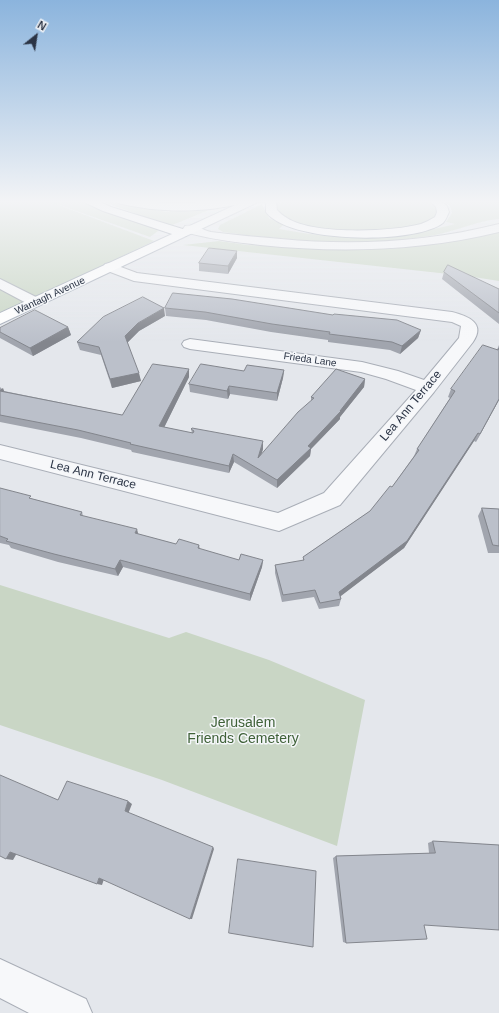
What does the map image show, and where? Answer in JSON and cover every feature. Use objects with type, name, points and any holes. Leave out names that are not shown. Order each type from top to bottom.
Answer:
[{"type":"main road","name":"Wantagh Avenue","points":[[0,319],[150,248]]},
{"type":"street","name":"Lea Ann Terrace","points":[[0,452],[279,522],[332,499],[428,388],[470,334],[469,326],[461,319],[134,277],[110,267]]},
{"type":"street","points":[[0,283],[35,302]]},
{"type":"street","name":"Frieda Lane","points":[[190,344],[362,368],[392,375],[428,388]]},
{"type":"street","points":[[0,978],[72,1013]]},
{"type":"green space","points":[[0,248],[139,248],[0,315]]},
{"type":"green space","points":[[213,248],[323,248],[499,248],[499,281],[467,276]]},
{"type":"green space","name":"Jerusalem Friends Cemetery","points":[[0,585],[169,638],[186,632],[269,660],[365,700],[337,846],[162,780],[0,725]]},
{"type":"building","points":[[209,248],[237,251],[228,266],[199,263]]},
{"type":"building","points":[[448,265],[499,289],[499,313],[444,272]]},
{"type":"building","points":[[173,293],[232,299],[333,315],[397,320],[421,330],[402,346],[392,342],[329,334],[330,332],[272,324],[205,312],[165,308]]},
{"type":"building","points":[[143,297],[164,308],[138,323],[125,336],[139,373],[110,379],[99,347],[77,342],[103,317]]},
{"type":"building","points":[[35,310],[68,327],[30,348],[0,332],[0,328]]},
{"type":"building","points":[[483,345],[498,350],[499,348],[499,399],[480,434],[478,433],[407,541],[339,592],[341,599],[320,603],[315,590],[283,595],[275,565],[304,560],[303,557],[370,511],[390,486],[392,487],[419,450],[417,449],[455,391],[451,389]]},
{"type":"building","points":[[153,364],[189,369],[159,426],[193,433],[194,431],[191,429],[192,428],[263,441],[258,458],[298,412],[314,398],[311,397],[336,369],[365,379],[341,411],[308,446],[311,448],[277,480],[233,454],[229,466],[130,444],[131,443],[78,430],[0,415],[0,391],[122,415]]},
{"type":"building","points":[[201,364],[244,371],[247,365],[284,370],[277,393],[229,386],[227,391],[189,384]]},
{"type":"building","points":[[0,488],[31,496],[29,498],[82,512],[80,515],[137,529],[135,533],[176,544],[179,539],[199,545],[198,548],[239,560],[241,554],[263,560],[250,594],[120,560],[115,569],[6,541],[8,539],[0,536]]},
{"type":"building","points":[[482,508],[499,509],[499,546],[493,545]]},
{"type":"building","points":[[0,775],[58,800],[67,781],[128,801],[125,811],[213,847],[190,919],[99,878],[97,884],[10,852],[6,859],[0,856]]},
{"type":"building","points":[[433,841],[499,845],[499,930],[424,925],[427,939],[346,943],[336,856],[435,853]]},
{"type":"building","points":[[238,859],[316,871],[313,947],[229,933]]}]
